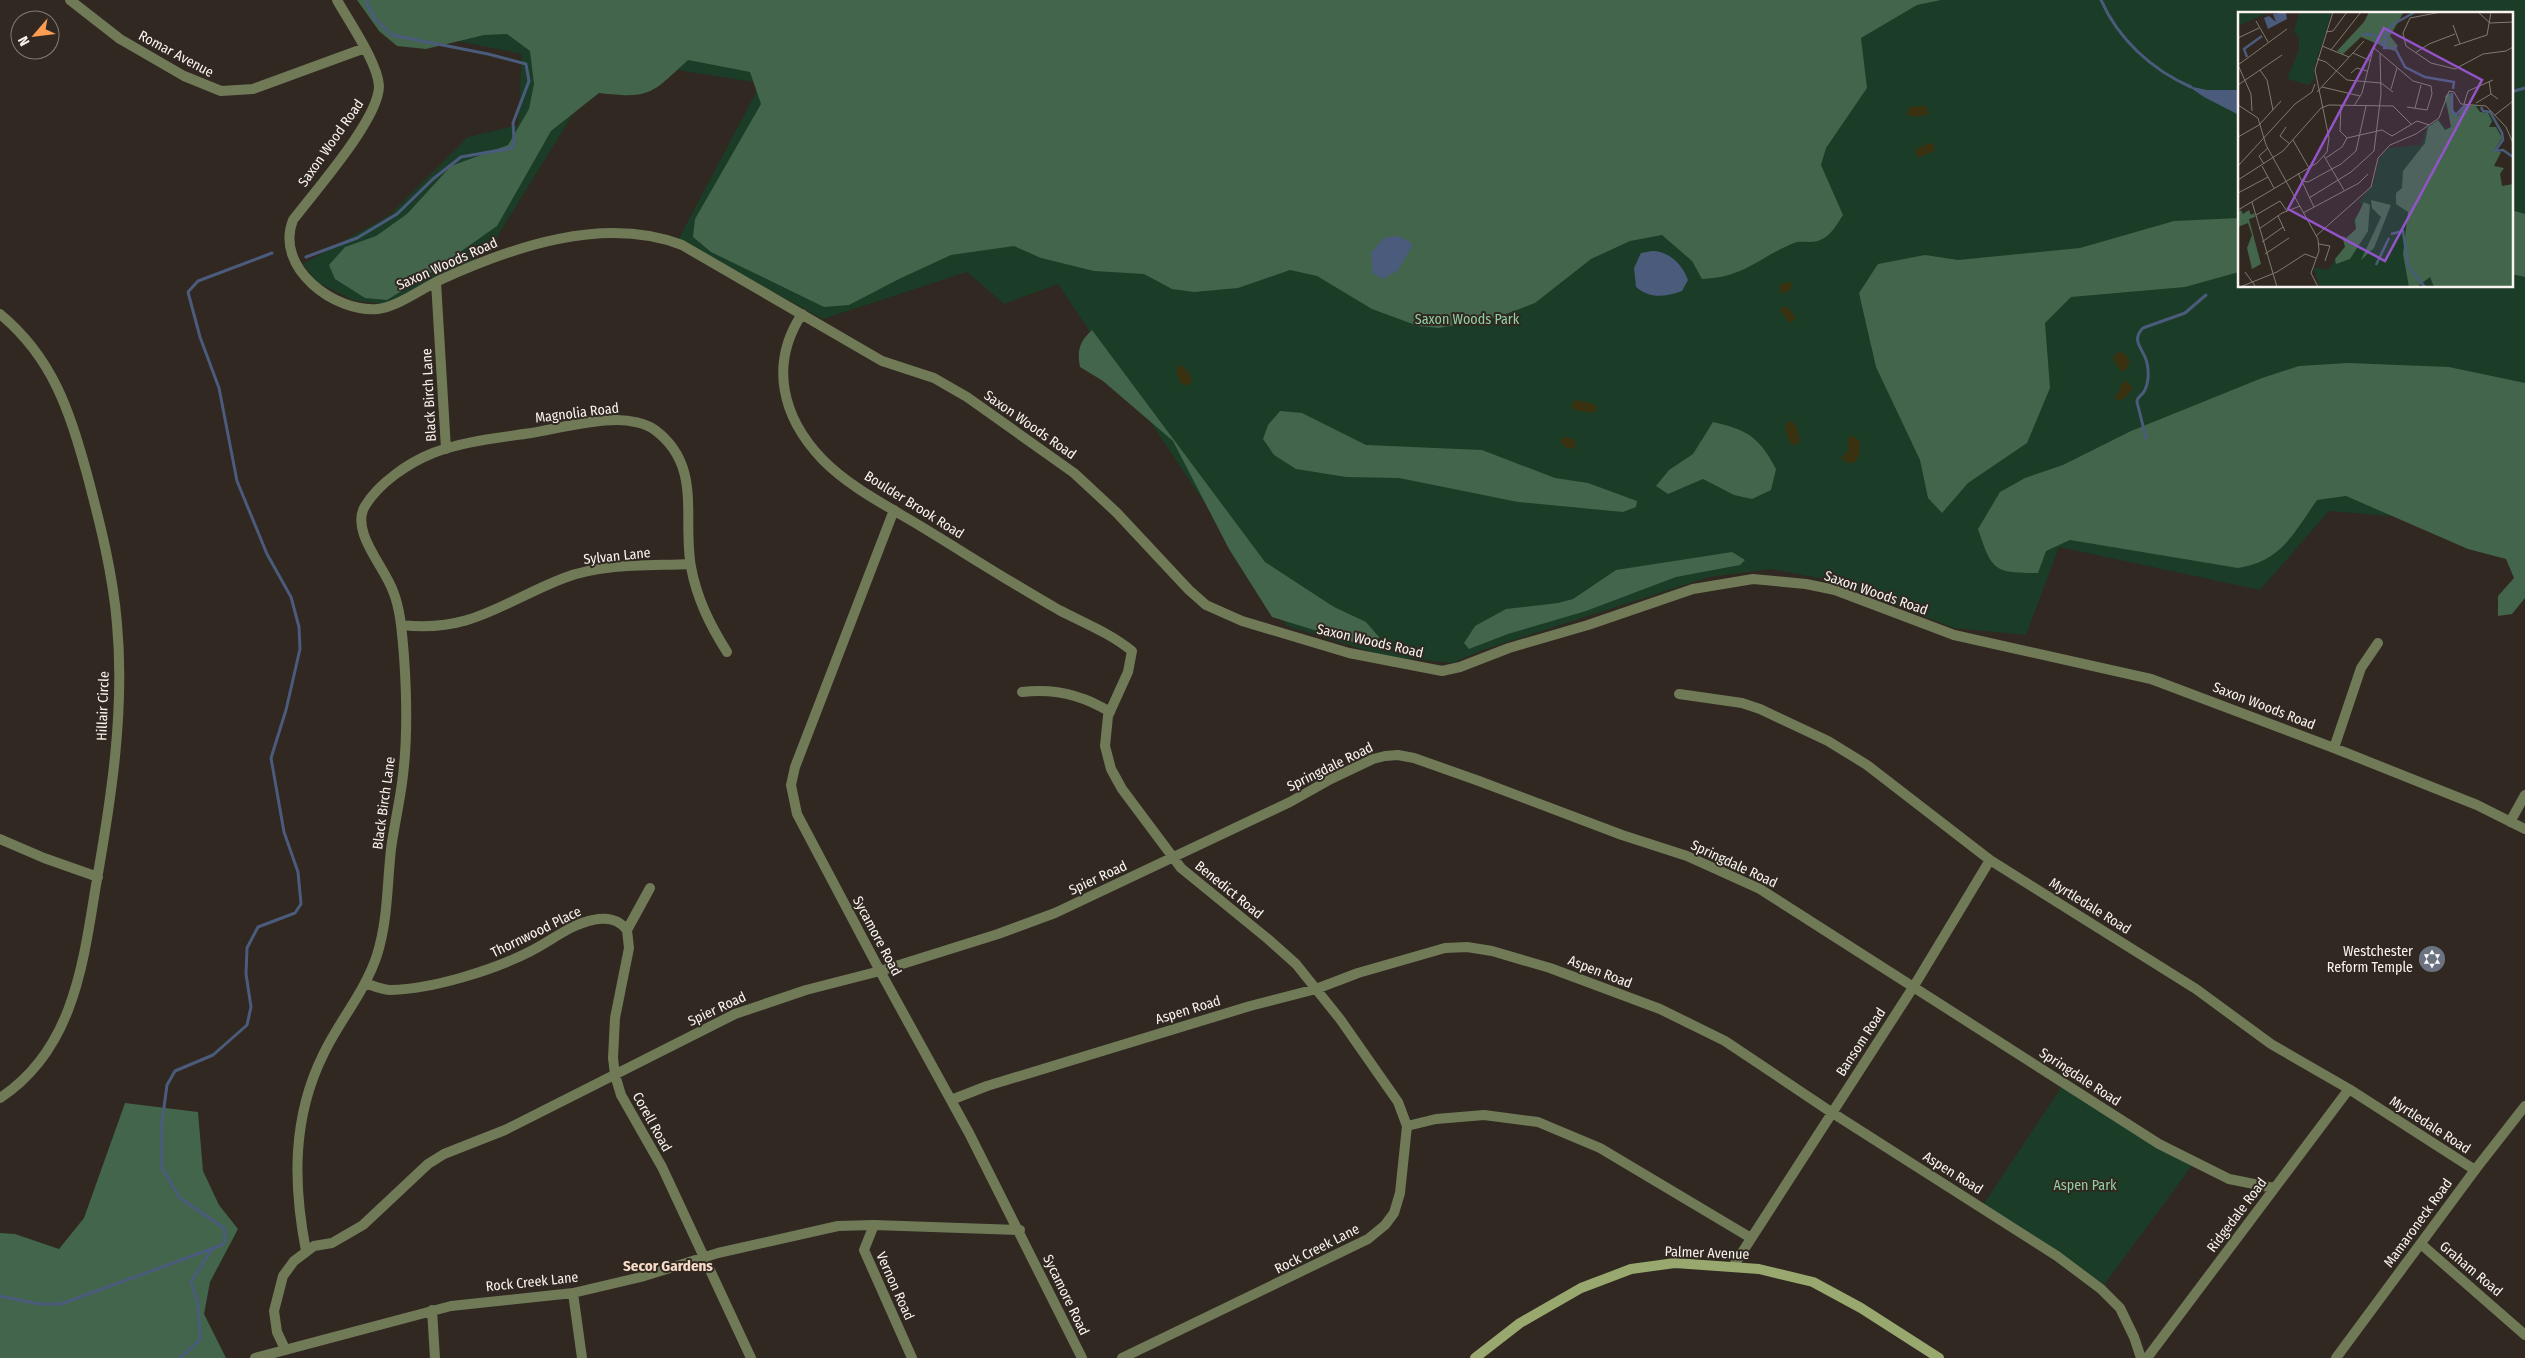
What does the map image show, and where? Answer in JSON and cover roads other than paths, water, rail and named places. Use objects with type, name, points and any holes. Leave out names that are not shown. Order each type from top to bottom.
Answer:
[{"type":"main road","name":"Palmer Avenue","points":[[1476,1358],[1520,1323],[1540,1310],[1607,1277],[1661,1264],[1734,1265],[1813,1282],[1888,1323],[1939,1358]]},
{"type":"street","name":"Romar Avenue","points":[[70,0],[120,39],[184,76],[221,91],[253,89],[365,48]]},
{"type":"street","name":"Saxon Wood Road","points":[[303,274],[292,252],[289,230],[293,220],[355,139],[376,103],[379,85],[365,48],[337,0]]},
{"type":"street","name":"Saxon Woods Road","points":[[303,274],[317,289],[336,300],[359,309],[385,307],[436,282],[511,251],[606,232],[622,232],[662,238],[682,244],[882,361],[934,378],[966,397],[1074,473],[1117,512],[1189,590],[1206,605],[1242,621],[1340,650],[1442,671],[1460,667],[1509,648],[1588,624],[1693,588],[1733,581],[1778,580],[1836,590],[1963,637],[2151,679],[2334,748],[2477,805],[2525,829]]},
{"type":"street","name":"Black Birch Lane","points":[[306,1251],[298,1207],[297,1147],[300,1126],[306,1101],[322,1056],[365,982],[376,955],[386,914],[391,849],[402,782],[407,735],[407,698],[402,625],[394,594],[385,572],[362,532],[360,519],[365,506],[380,487],[430,454],[446,449],[436,282]]},
{"type":"street","name":"Hillair Circle","points":[[0,314],[18,329],[38,353],[51,373],[67,406],[104,545],[117,622],[119,698],[110,802],[98,877],[68,1014],[45,1057],[30,1075],[0,1098]]},
{"type":"street","name":"Boulder Brook Road","points":[[802,314],[793,328],[782,379],[792,414],[821,458],[841,476],[894,510],[1052,606],[1115,638],[1132,651]]},
{"type":"street","name":"Magnolia Road","points":[[446,449],[478,440],[575,425],[617,420],[643,424],[655,430],[677,452],[687,481],[690,564]]},
{"type":"street","name":"Sycamore Road","points":[[894,510],[804,744],[791,785],[797,814],[1020,1230],[1082,1358]]},
{"type":"street","points":[[690,564],[702,609],[727,652]]},
{"type":"street","name":"Sylvan Lane","points":[[402,625],[425,628],[459,624],[566,577],[607,568],[690,564]]},
{"type":"street","points":[[2334,748],[2361,668],[2378,643]]},
{"type":"street","name":"Benedict Road","points":[[1132,651],[1128,672],[1110,712],[1105,746],[1111,769],[1122,789],[1172,858],[1206,890],[1296,964],[1340,1018],[1398,1102],[1408,1126]]},
{"type":"street","points":[[1022,692],[1042,690],[1076,696],[1110,712]]},
{"type":"street","name":"Myrtledale Road","points":[[1679,694],[1742,703],[1760,709],[1828,741],[1867,765],[1990,860],[2196,989],[2271,1044],[2349,1089],[2475,1170]]},
{"type":"street","name":"Springdale Road","points":[[1172,858],[1373,759],[1398,755],[1479,780],[1622,835],[1687,856],[1752,885],[1914,986],[2159,1144],[2229,1179],[2274,1188]]},
{"type":"street","points":[[2510,822],[2525,795]]},
{"type":"street","points":[[0,839],[44,858],[98,877]]},
{"type":"street","name":"Spier Road","points":[[306,1251],[314,1246],[332,1243],[363,1225],[428,1164],[444,1154],[505,1130],[735,1014],[806,990],[880,971],[998,934],[1055,913],[1172,858]]},
{"type":"street","name":"Bansom Road","points":[[1751,1238],[1914,986],[1990,860]]},
{"type":"street","points":[[627,930],[650,888]]},
{"type":"street","name":"Thornwood Place","points":[[365,982],[392,990],[428,985],[488,970],[530,951],[582,922],[594,919],[606,918],[616,921],[627,930]]},
{"type":"street","name":"Corell Road","points":[[627,930],[629,948],[615,1018],[613,1058],[615,1075],[621,1095],[662,1168],[751,1358]]},
{"type":"street","name":"Aspen Road","points":[[951,1100],[987,1086],[1250,1006],[1316,989],[1358,973],[1444,948],[1467,947],[1492,951],[1550,968],[1660,1009],[1698,1026],[2058,1256],[2108,1295],[2120,1308],[2134,1337],[2141,1358]]},
{"type":"street","name":"Ridgedale Road","points":[[2147,1358],[2349,1089]]},
{"type":"street","name":"Mamaroneck Road","points":[[2336,1358],[2475,1170],[2525,1106]]},
{"type":"street","points":[[1408,1126],[1436,1119],[1484,1115],[1538,1122],[1600,1148],[1751,1238],[1734,1265]]},
{"type":"street","name":"Rock Creek Lane","points":[[1122,1358],[1368,1239],[1385,1225],[1394,1213],[1400,1193],[1408,1126]]},
{"type":"street","name":"Rock Creek Lane","points":[[255,1358],[432,1310],[480,1302],[532,1299],[574,1293],[641,1277],[705,1257],[808,1231],[838,1226],[874,1225],[1020,1230]]},
{"type":"street","name":"Vernon Road","points":[[874,1225],[864,1250],[912,1358]]},
{"type":"street","name":"Graham Road","points":[[2420,1244],[2525,1335]]},
{"type":"street","points":[[285,1349],[277,1332],[274,1311],[283,1276],[294,1261],[306,1251]]},
{"type":"street","points":[[574,1293],[582,1358]]},
{"type":"street","points":[[432,1310],[435,1358]]},
{"type":"water","points":[[2188,86],[2207,90],[2238,90],[2238,114],[2204,97]]},
{"type":"water","points":[[1393,236],[1402,237],[1413,245],[1398,270],[1383,279],[1373,274],[1371,253],[1383,239]]},
{"type":"water","points":[[1652,251],[1669,256],[1682,269],[1688,280],[1682,291],[1658,296],[1647,294],[1636,287],[1634,268],[1641,253]]},
{"type":"waterway","points":[[306,257],[357,238],[397,214],[433,179],[461,157],[512,148],[514,141],[513,123],[529,81],[526,64],[488,54],[392,35],[375,19],[367,4],[368,0]]},
{"type":"waterway","points":[[2101,0],[2117,28],[2138,52],[2163,72],[2191,87]]},
{"type":"waterway","points":[[2512,92],[2525,88]]},
{"type":"waterway","points":[[0,1296],[39,1304],[61,1304],[222,1245],[225,1241],[224,1228],[180,1198],[162,1168],[162,1122],[167,1085],[175,1071],[213,1055],[247,1025],[251,1007],[246,974],[247,948],[258,927],[295,913],[301,904],[298,872],[284,832],[271,758],[286,710],[300,649],[299,627],[291,597],[267,554],[237,481],[219,388],[200,337],[188,292],[198,281],[272,253]]},
{"type":"waterway","points":[[2146,438],[2137,402],[2146,386],[2148,374],[2147,363],[2138,341],[2139,333],[2143,328],[2185,313],[2206,295]]},
{"type":"waterway","points":[[180,1358],[200,1340],[198,1303],[191,1282],[212,1249]]},
{"type":"place","name":"Westchester Reform Temple","points":[[2432,959]]},
{"type":"district","name":"Secor Gardens","points":[[668,1266]]},
{"type":"park label","name":"Saxon Woods Park","points":[[1467,319]]},
{"type":"park label","name":"Aspen Park","points":[[2085,1185]]}]
